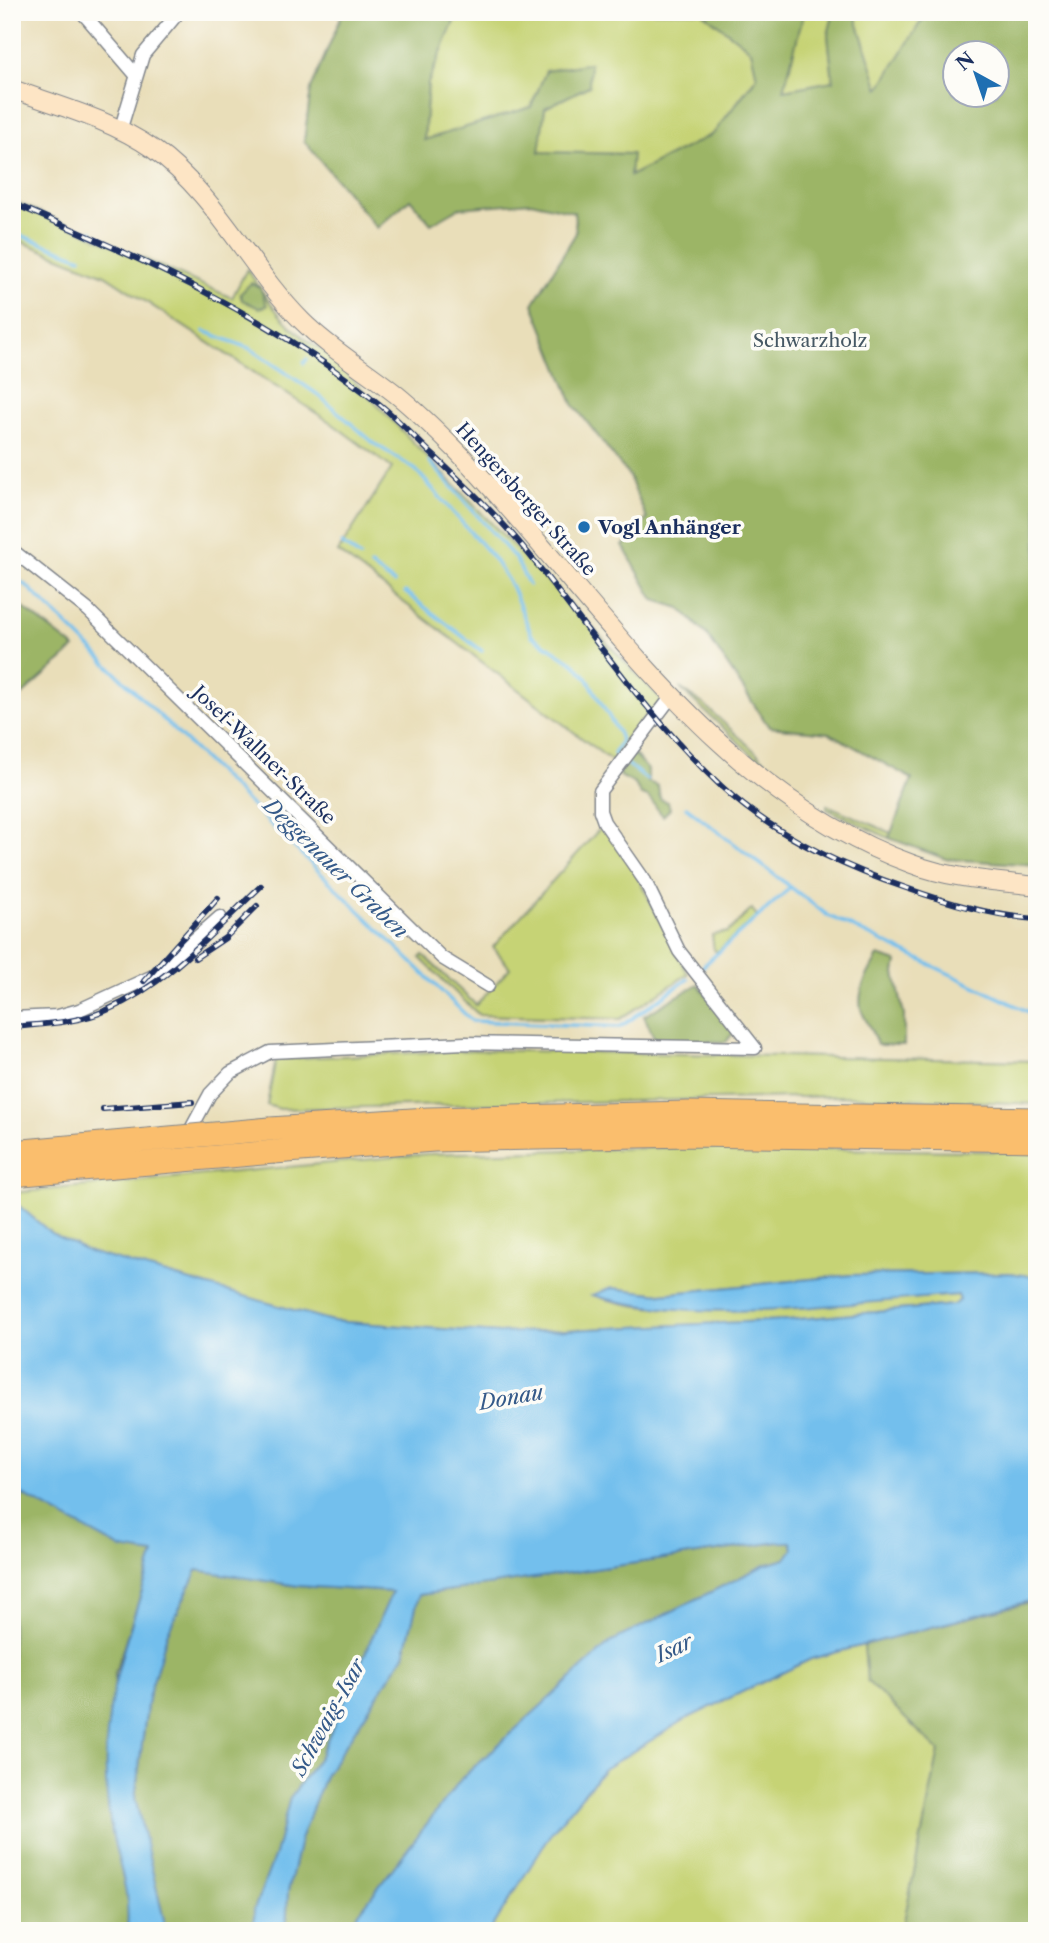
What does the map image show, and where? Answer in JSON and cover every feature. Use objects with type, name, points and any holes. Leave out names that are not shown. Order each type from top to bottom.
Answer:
[{"type":"highway","points":[[12,1152],[270,1129],[428,1119],[688,1113],[1037,1119]]},
{"type":"highway","points":[[12,1175],[434,1140],[677,1135],[1037,1140]]},
{"type":"main road","name":"Hengersberger Straße","points":[[12,89],[89,116],[152,148],[196,189],[303,322],[398,397],[458,453],[672,696],[761,777],[812,813],[911,864],[954,876],[1037,886]]},
{"type":"street","points":[[82,12],[136,75]]},
{"type":"street","points":[[120,131],[143,55],[179,12]]},
{"type":"street","name":"Josef-Wallner-Straße","points":[[12,550],[88,610],[442,958],[488,986]]},
{"type":"street","points":[[172,1170],[194,1119],[210,1094],[230,1073],[270,1052],[465,1043],[755,1048],[679,951],[640,872],[604,822],[600,811],[600,791],[672,696]]},
{"type":"street","points":[[12,1018],[69,1013],[153,976],[220,917]]},
{"type":"green space","name":"Schwarzholz","points":[[343,12],[458,12],[428,83],[424,140],[531,107],[546,71],[590,63],[589,86],[545,108],[539,152],[632,154],[630,176],[713,134],[757,77],[751,50],[702,12],[804,12],[784,90],[833,81],[828,35],[834,12],[854,12],[879,89],[922,20],[937,12],[1037,12],[1037,865],[946,859],[889,838],[912,779],[829,733],[769,727],[707,635],[680,608],[654,600],[623,546],[647,519],[629,476],[573,404],[533,304],[576,233],[574,212],[531,202],[459,208],[431,224],[410,199],[377,228],[304,141],[311,89]]},
{"type":"green space","points":[[458,12],[702,12],[751,50],[757,76],[713,134],[629,177],[631,154],[538,152],[545,108],[589,86],[546,71],[531,107],[424,141],[428,83]]},
{"type":"green space","points":[[804,12],[834,12],[828,35],[833,81],[783,90]]},
{"type":"green space","points":[[854,12],[937,12],[922,20],[879,90]]},
{"type":"green space","points":[[12,200],[232,298],[247,269],[272,306],[290,326],[326,352],[662,700],[630,733],[613,762],[338,552],[392,468],[330,422],[105,275],[12,238]]},
{"type":"green space","points":[[251,283],[260,287],[267,306],[259,308],[242,300],[240,294]]},
{"type":"green space","points":[[12,599],[75,648],[12,704]]},
{"type":"green space","points":[[680,688],[703,704],[771,766],[769,770]]},
{"type":"green space","points":[[634,754],[648,770],[648,782],[658,786],[660,799],[668,802],[670,809],[663,816],[648,797],[641,795],[635,784],[620,776],[620,770]]},
{"type":"green space","points":[[827,805],[891,833],[889,838],[827,809]]},
{"type":"green space","points":[[604,824],[629,860],[688,974],[620,1019],[479,1015],[420,958],[423,955],[476,1005],[510,968],[493,947]]},
{"type":"green space","points":[[752,909],[757,917],[718,951],[714,951],[712,935],[728,932]]},
{"type":"green space","points":[[878,956],[897,962],[895,973],[904,1015],[904,1045],[877,1045],[861,1009],[862,988]]},
{"type":"green space","points":[[698,984],[735,1031],[726,1042],[655,1040],[644,1016]]},
{"type":"green space","points":[[475,1050],[1037,1061],[1037,1104],[843,1096],[280,1109],[267,1105],[276,1059]]},
{"type":"green space","points":[[686,1147],[1037,1152],[1037,1277],[1010,1273],[851,1275],[661,1294],[612,1288],[593,1295],[625,1304],[693,1309],[813,1306],[958,1295],[960,1300],[953,1305],[788,1320],[499,1333],[332,1321],[89,1252],[51,1233],[12,1200],[12,1193],[427,1154]]},
{"type":"green space","points":[[12,1489],[122,1548],[154,1554],[115,1673],[110,1822],[130,1901],[127,1931],[12,1931]]},
{"type":"green space","points":[[791,1542],[794,1549],[786,1559],[765,1565],[612,1641],[462,1778],[345,1931],[286,1931],[288,1892],[300,1840],[325,1776],[404,1655],[419,1595]]},
{"type":"green space","points":[[197,1570],[298,1586],[392,1592],[320,1756],[290,1798],[275,1855],[254,1910],[254,1931],[164,1931],[164,1920],[135,1798],[148,1698],[167,1634]]},
{"type":"green space","points":[[1037,1600],[1037,1931],[902,1931],[939,1751],[867,1681],[864,1645]]},
{"type":"green space","points":[[864,1645],[867,1681],[939,1751],[902,1931],[490,1931],[551,1833],[604,1769],[686,1719],[811,1659]]},
{"type":"water","points":[[12,1200],[51,1233],[89,1252],[332,1321],[499,1333],[788,1320],[953,1305],[960,1300],[958,1295],[821,1307],[725,1311],[634,1304],[592,1295],[612,1288],[661,1294],[851,1275],[1010,1273],[1037,1277],[1037,1599],[811,1659],[686,1719],[604,1769],[551,1833],[490,1931],[345,1931],[462,1778],[612,1641],[765,1565],[786,1559],[793,1549],[791,1542],[778,1542],[419,1595],[404,1655],[325,1776],[300,1840],[288,1892],[286,1931],[254,1931],[254,1910],[275,1855],[290,1798],[320,1756],[392,1592],[298,1586],[197,1570],[167,1634],[148,1698],[135,1798],[164,1920],[164,1931],[127,1931],[125,1887],[110,1821],[106,1749],[115,1684],[154,1554],[122,1549],[12,1489]]},
{"type":"waterway","points":[[12,232],[81,258]]},
{"type":"waterway","points":[[204,331],[251,349],[317,394],[375,444],[416,470],[494,559],[512,587],[532,636],[575,664],[587,678],[619,734],[621,740],[614,754],[620,759]]},
{"type":"waterway","points":[[304,363],[307,359]]},
{"type":"waterway","points":[[429,461],[515,558],[529,585]]},
{"type":"waterway","points":[[342,544],[360,557]]},
{"type":"waterway","points":[[371,566],[394,583]]},
{"type":"waterway","name":"Deggenauer Graben","points":[[12,577],[27,586],[472,1021],[620,1027],[688,979]]},
{"type":"waterway","points":[[405,592],[482,651]]},
{"type":"waterway","points":[[626,763],[647,780]]},
{"type":"waterway","name":"Deggenauer Graben","points":[[686,807],[827,915],[1037,1016]]},
{"type":"waterway","name":"Deggenauer Graben","points":[[700,969],[791,887]]},
{"type":"railway","points":[[12,203],[155,267],[248,316],[293,342],[378,403],[506,527],[668,732],[721,786],[762,819],[808,846],[881,879],[970,908],[1037,919]]},
{"type":"railway","points":[[12,1027],[84,1018],[129,999],[189,955],[261,886]]},
{"type":"railway","points":[[144,981],[218,898]]},
{"type":"railway","points":[[195,958],[225,938],[257,906]]},
{"type":"railway","points":[[103,1109],[192,1102]]},
{"type":"place","name":"Vogl Anhänger","points":[[584,527]]},
{"type":"water label","name":"Donau","points":[[511,1397]]},
{"type":"water label","name":"Isar","points":[[674,1648]]},
{"type":"water label","name":"Schwaig-Isar","points":[[328,1717]]}]
